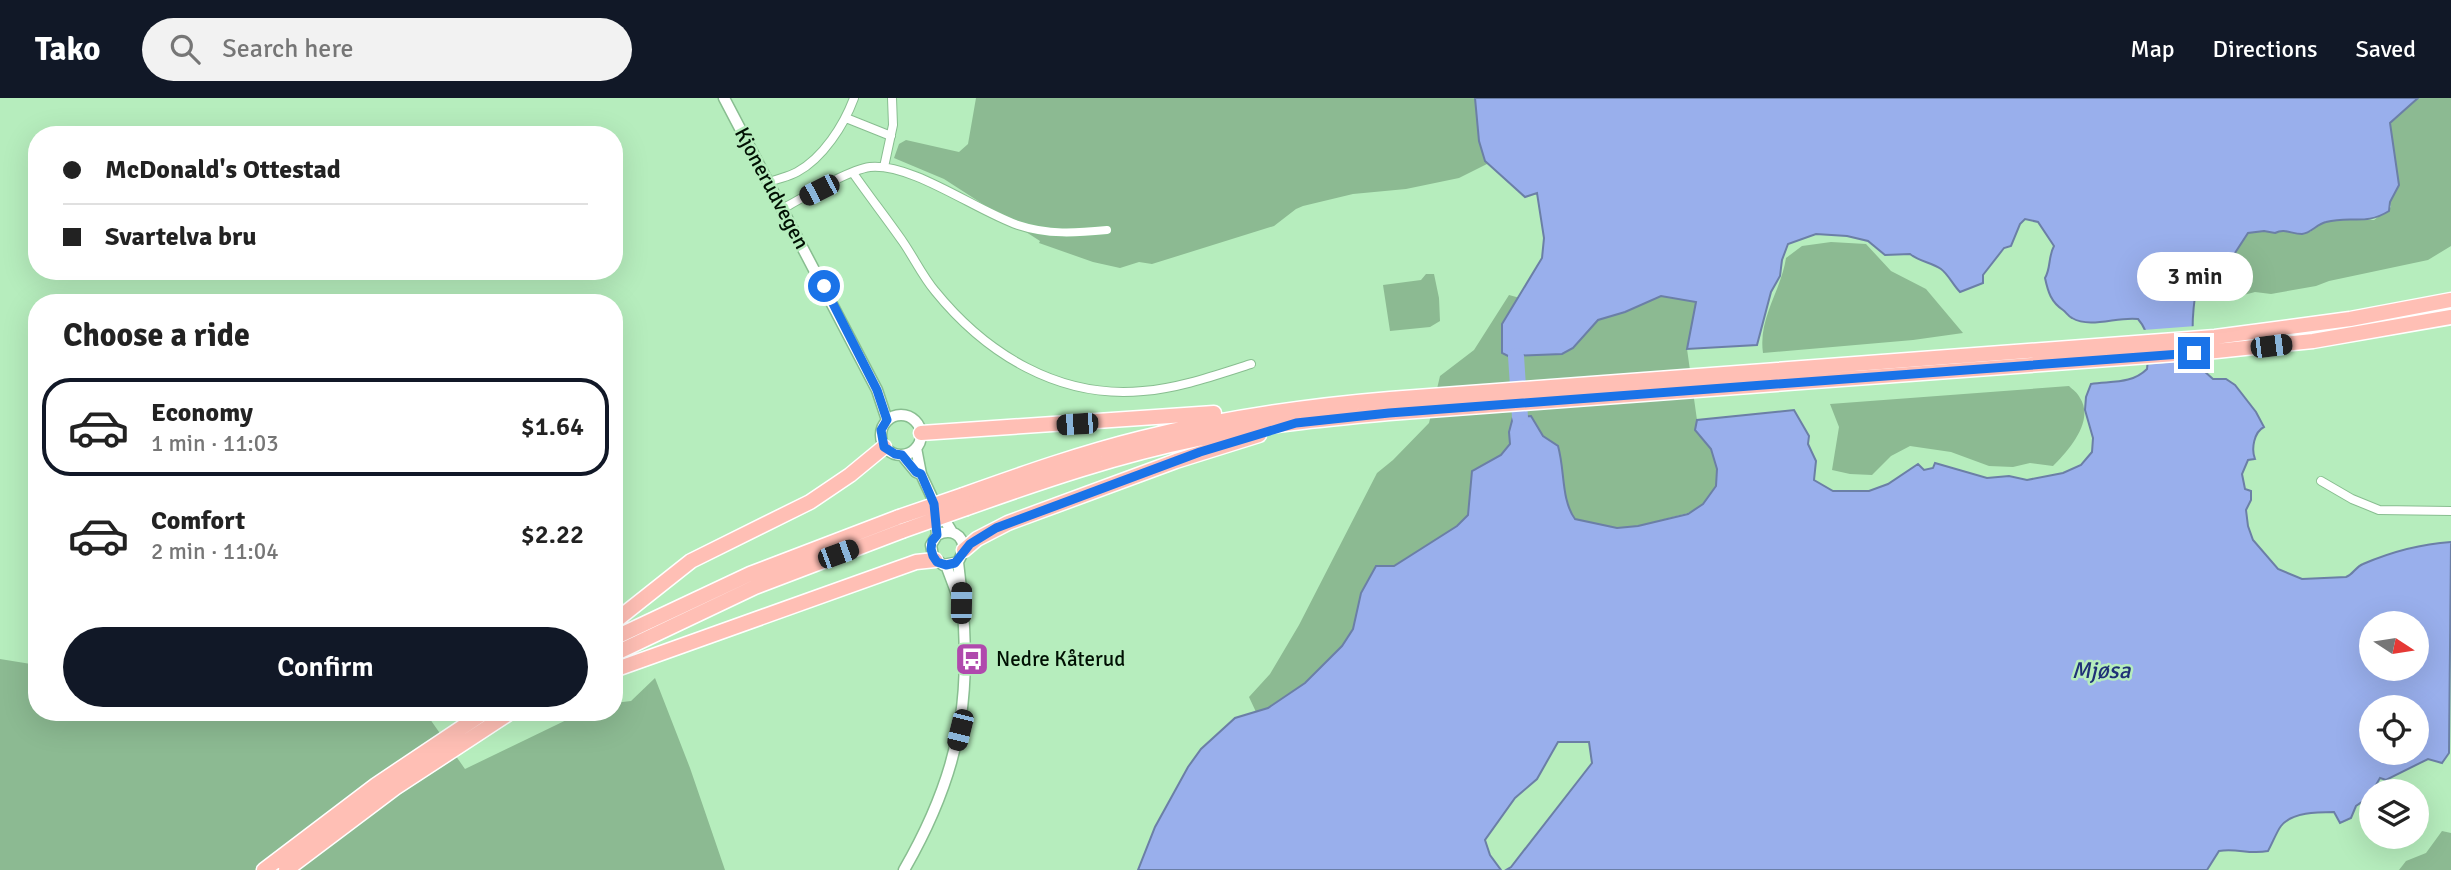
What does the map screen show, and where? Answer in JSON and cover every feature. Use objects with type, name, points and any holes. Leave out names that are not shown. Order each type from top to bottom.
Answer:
[{"type":"highway","points":[[2216,344],[2451,300]]},
{"type":"highway","points":[[623,634],[750,574],[965,501],[1073,457],[1213,422],[2216,344],[2313,341],[2451,317]]},
{"type":"highway","points":[[921,433],[1169,418],[1220,412],[1292,416]]},
{"type":"highway","points":[[961,556],[977,538],[1008,523],[1292,416]]},
{"type":"highway","points":[[623,615],[691,561],[810,502],[850,475],[884,447]]},
{"type":"highway","points":[[623,649],[677,622],[901,524]]},
{"type":"highway","points":[[623,667],[916,562],[940,562]]},
{"type":"highway","points":[[264,870],[376,785],[484,721]]},
{"type":"highway","points":[[286,870],[484,721]]},
{"type":"main road","name":"Kjonerudvegen","points":[[724,98],[892,417],[905,415],[915,420],[921,433]]},
{"type":"main road","points":[[892,417],[881,430],[884,447],[902,455],[916,448]]},
{"type":"main road","points":[[904,870],[937,804],[960,730],[966,671],[961,603],[961,538],[952,532],[934,504],[921,474],[916,448],[921,433]]},
{"type":"main road","points":[[902,455],[916,472],[921,474]]},
{"type":"main road","points":[[934,504],[937,535]]},
{"type":"main road","points":[[952,532],[937,535],[931,545],[931,553],[940,562],[961,603]]},
{"type":"main road","points":[[940,562],[961,556]]},
{"type":"street","points":[[770,182],[796,173],[829,143],[846,118],[854,98]]},
{"type":"street","points":[[884,167],[893,125],[892,98]]},
{"type":"street","points":[[846,118],[891,136]]},
{"type":"street","points":[[784,208],[860,169],[884,167],[922,179],[1021,226],[1059,233],[1107,230]]},
{"type":"street","points":[[853,173],[933,289],[957,316],[997,349],[1038,375],[1099,391],[1141,391],[1199,380],[1251,364]]},
{"type":"street","points":[[2321,481],[2352,499],[2379,510],[2451,511]]},
{"type":"green space","points":[[976,98],[1475,98],[1479,141],[1489,163],[1459,178],[1406,189],[1353,194],[1303,206],[1274,226],[1152,264],[1139,262],[1120,268],[1093,262],[1039,243],[1040,241],[944,179],[894,158],[899,144],[906,140],[959,152],[968,144]]},
{"type":"green space","points":[[2418,98],[2451,98],[2451,246],[2428,260],[2316,286],[2271,294],[2255,292],[2229,299],[2220,294],[2204,299],[2204,286],[2213,273],[2235,261],[2233,256],[2248,233],[2275,233],[2282,230],[2293,233],[2310,232],[2323,222],[2345,218],[2374,220],[2391,207],[2390,202],[2399,185],[2390,123]]},
{"type":"green space","points":[[1831,242],[1866,244],[1891,271],[1926,289],[1963,333],[1763,353],[1764,328],[1786,258],[1802,246]]},
{"type":"green space","points":[[1426,274],[1434,274],[1440,321],[1430,327],[1390,331],[1383,285],[1421,280]]},
{"type":"green space","points":[[1509,295],[1520,298],[1502,324],[1508,356],[1562,354],[1573,348],[1598,320],[1625,312],[1661,296],[1696,302],[1687,349],[1697,420],[1695,430],[1711,449],[1717,469],[1716,485],[1703,505],[1688,513],[1638,526],[1617,528],[1575,519],[1567,503],[1558,446],[1543,436],[1531,416],[1509,432],[1510,444],[1501,455],[1472,471],[1468,515],[1457,526],[1394,566],[1361,593],[1353,629],[1342,646],[1305,683],[1268,708],[1256,712],[1249,697],[1270,674],[1299,625],[1377,473],[1429,423],[1440,376],[1474,350]]},
{"type":"green space","points":[[2069,386],[2084,407],[2082,426],[2066,452],[2053,466],[2030,463],[2013,467],[1989,466],[1951,452],[1910,446],[1891,456],[1872,475],[1832,470],[1839,427],[1830,404]]},
{"type":"green space","points":[[0,659],[28,664],[28,721],[431,721],[465,769],[564,721],[623,721],[623,702],[631,701],[655,678],[725,870],[0,870]]},
{"type":"green space","points":[[2442,831],[2451,833],[2451,870],[2399,870],[2406,861],[2426,853]]},
{"type":"water","name":"Mjøsa","points":[[1475,98],[2418,98],[2390,123],[2399,185],[2390,202],[2389,211],[2373,218],[2326,222],[2302,234],[2282,231],[2248,233],[2233,256],[2222,258],[2206,269],[2200,279],[2194,308],[2193,340],[2195,363],[2213,379],[2226,379],[2235,385],[2264,427],[2254,441],[2255,459],[2248,460],[2242,474],[2245,489],[2251,491],[2251,500],[2246,510],[2253,540],[2278,569],[2302,579],[2346,577],[2360,565],[2384,556],[2451,542],[2449,753],[2442,763],[2429,759],[2429,695],[2359,695],[2359,765],[2416,765],[2388,779],[2359,779],[2359,804],[2351,818],[2340,823],[2334,812],[2298,815],[2281,826],[2268,851],[2219,851],[2207,870],[1506,870],[1592,763],[1589,742],[1558,742],[1537,779],[1515,798],[1485,840],[1490,855],[1501,870],[1138,870],[1155,827],[1201,749],[1235,718],[1268,708],[1305,683],[1342,646],[1353,629],[1361,593],[1376,566],[1394,566],[1457,526],[1468,515],[1472,471],[1501,455],[1510,444],[1509,432],[1513,417],[1531,416],[1543,436],[1558,446],[1567,503],[1575,519],[1617,528],[1638,526],[1688,514],[1703,504],[1716,486],[1717,469],[1711,449],[1695,430],[1697,420],[1794,410],[1809,436],[1808,444],[1816,461],[1814,480],[1833,491],[1869,491],[1888,484],[1918,464],[1924,470],[1933,468],[1935,463],[1987,478],[2009,476],[2027,480],[2063,473],[2081,465],[2092,452],[2093,438],[2085,410],[2091,384],[2128,380],[2147,369],[2147,336],[2138,319],[2079,321],[2056,304],[2045,278],[2054,246],[2038,222],[2025,219],[2020,224],[2011,246],[2004,248],[1983,275],[1983,283],[1960,292],[1941,269],[1910,254],[1885,255],[1868,241],[1847,236],[1816,234],[1788,244],[1780,276],[1771,292],[1757,345],[1687,349],[1696,302],[1661,296],[1625,312],[1598,320],[1573,348],[1562,354],[1508,356],[1502,353],[1502,324],[1542,258],[1544,238],[1537,193],[1525,197],[1485,161],[1479,141]]},
{"type":"pier","points":[[2196,326],[2198,360],[2144,365],[2143,330]]},
{"type":"waterway","points":[[1516,356],[1520,417]]},
{"type":"place","name":"Nedre Kåterud","points":[[972,659]]},
{"type":"route","points":[[824,286],[877,390],[887,420],[880,436],[884,447],[889,452],[902,455],[916,472],[921,474],[934,504],[937,535],[932,541],[931,553],[937,562],[946,565],[958,562],[970,544],[996,528],[1200,452],[1296,423],[1389,413],[2194,353]]}]
